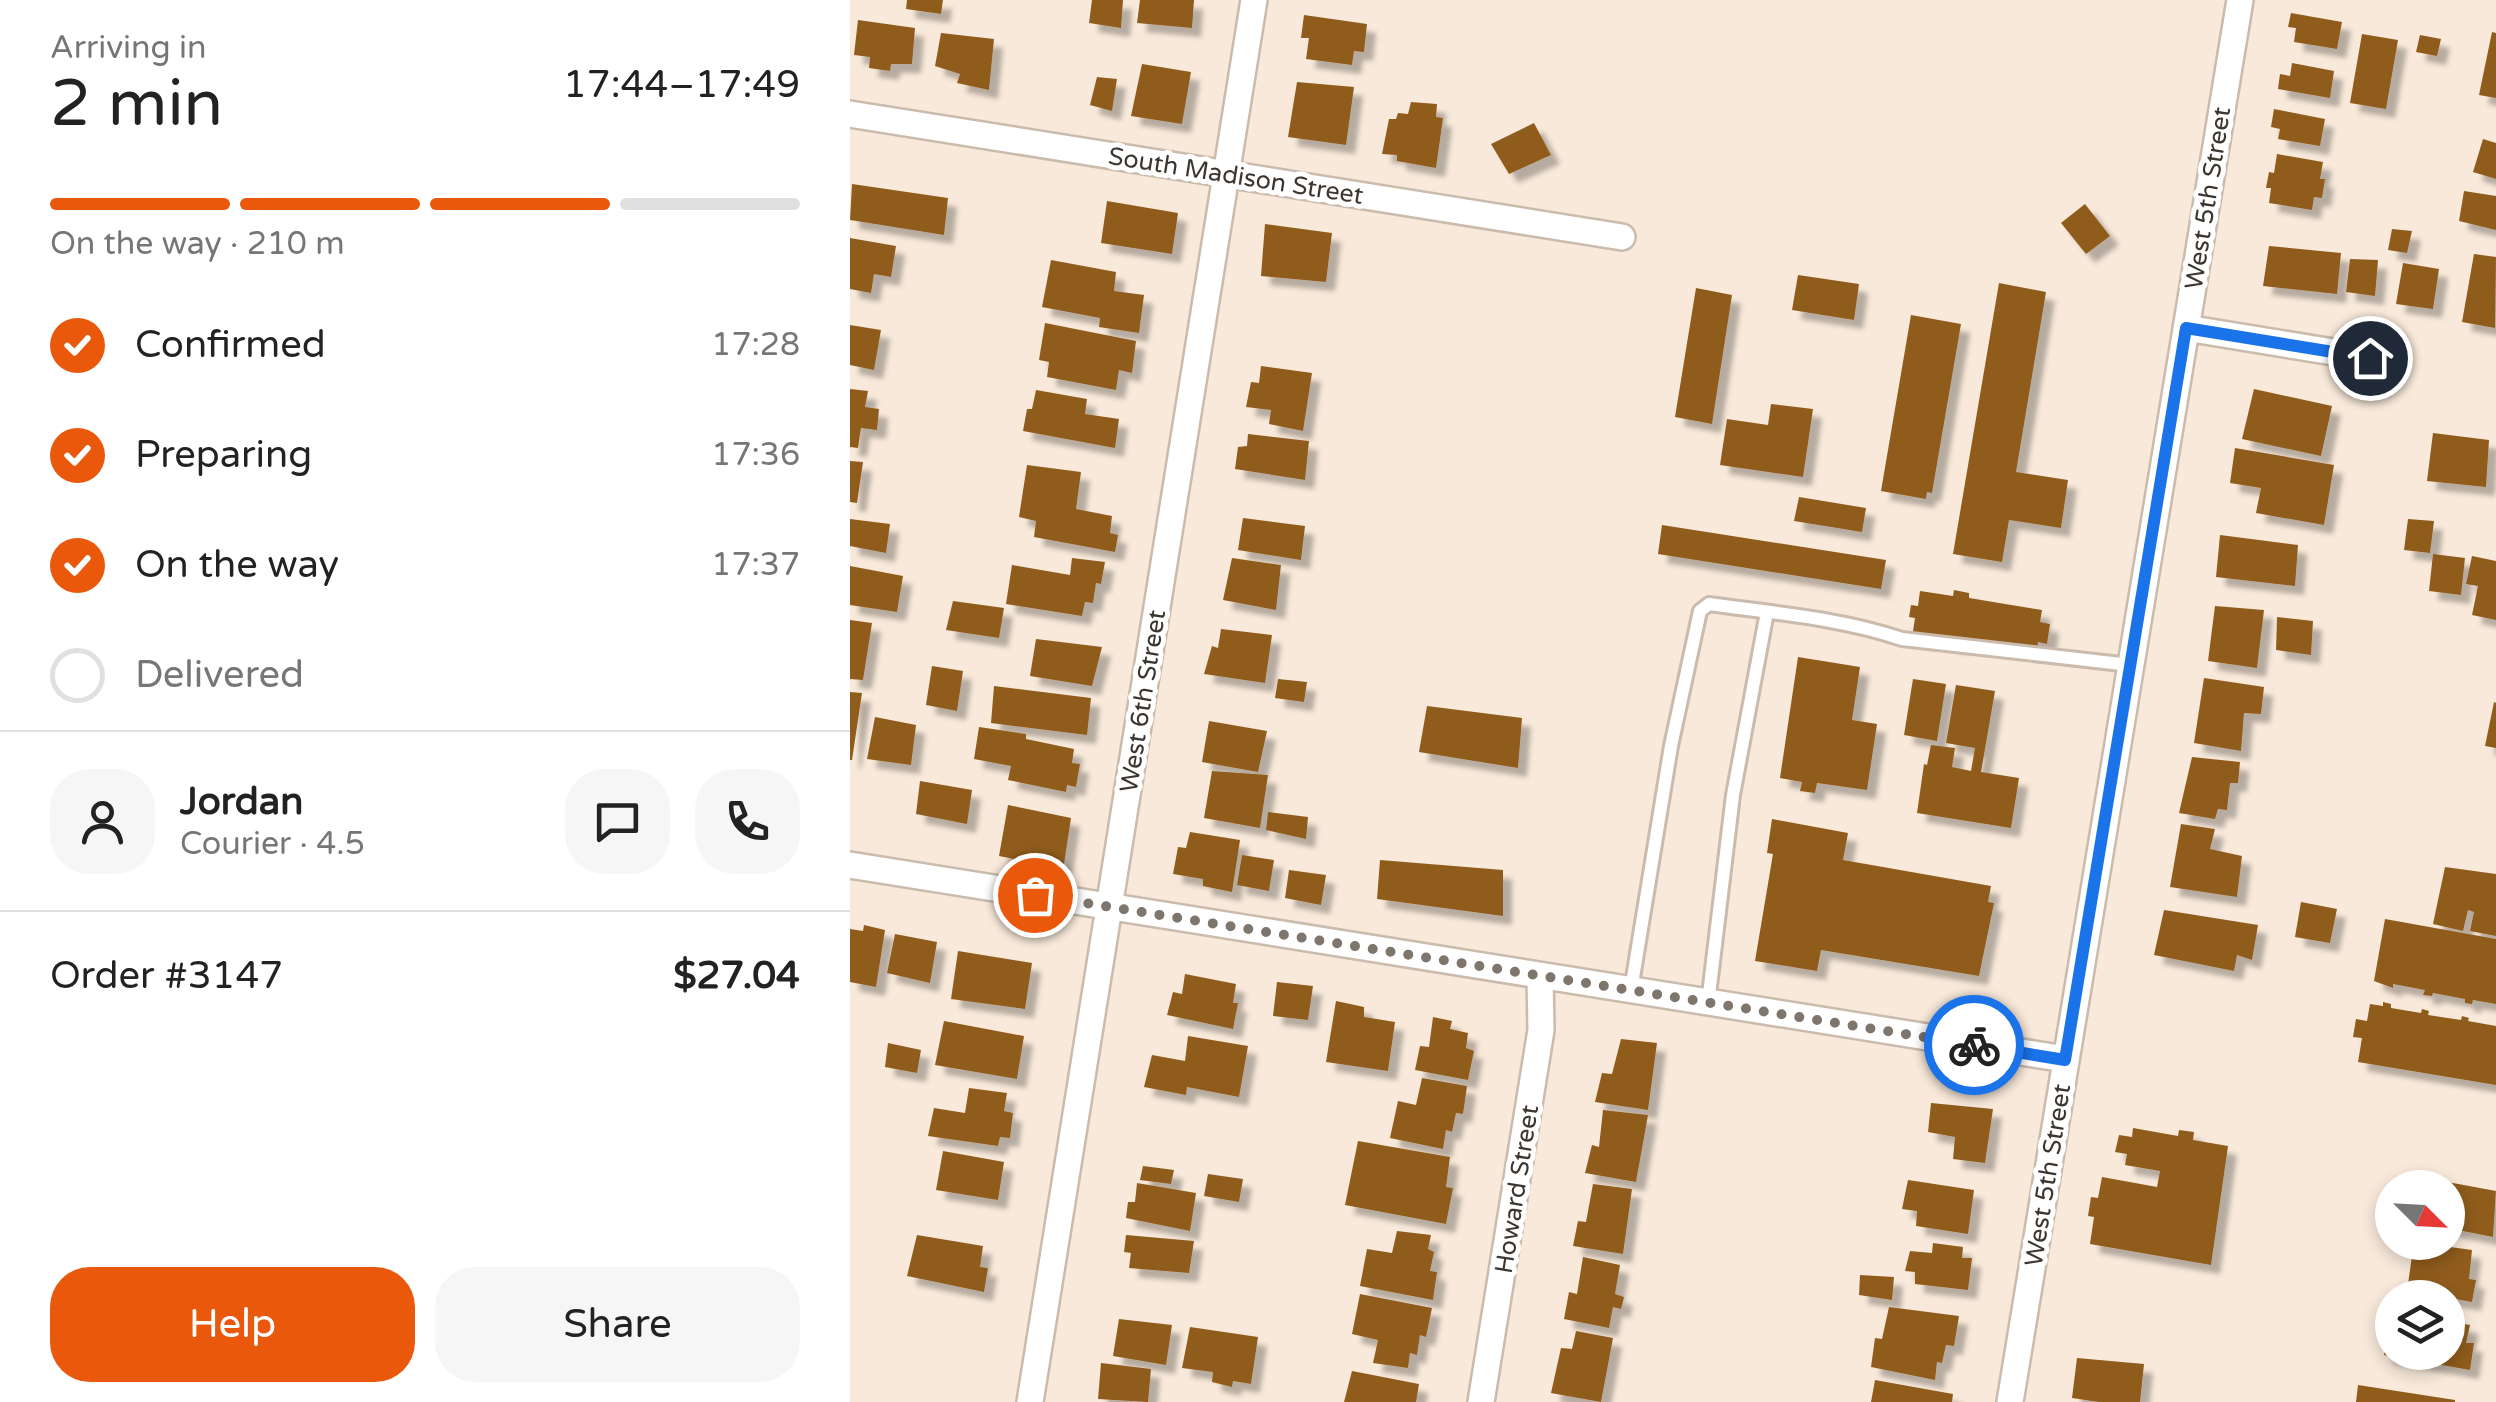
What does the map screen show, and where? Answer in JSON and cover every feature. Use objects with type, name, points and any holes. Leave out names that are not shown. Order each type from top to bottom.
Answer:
[{"type":"street","name":"West 6th Street","points":[[1030,1402],[1254,0]]},
{"type":"street","name":"West 5th Street","points":[[2010,1402],[2240,0]]},
{"type":"street","name":"South Madison Street","points":[[850,114],[1622,237]]},
{"type":"street","points":[[2186,328],[2370,358]]},
{"type":"street","points":[[850,865],[2065,1060]]},
{"type":"street","name":"Howard Street","points":[[1481,1402],[1542,1030],[1540,976]]},
{"type":"lane","points":[[1631,990],[1671,746],[1700,611],[1710,604],[2005,654],[2130,665]]},
{"type":"lane","points":[[1708,1002],[1733,795],[1767,612]]},
{"type":"building","points":[[907,0],[943,0],[941,14],[906,9]]},
{"type":"building","points":[[1092,0],[1123,0],[1121,28],[1089,23]]},
{"type":"building","points":[[1140,0],[1194,0],[1192,28],[1137,23]]},
{"type":"building","points":[[2291,13],[2342,22],[2337,49],[2294,42],[2296,28],[2288,27]]},
{"type":"building","points":[[1304,15],[1367,24],[1364,52],[1354,51],[1352,65],[1306,59],[1309,38],[1301,38]]},
{"type":"building","points":[[858,20],[915,28],[912,64],[891,64],[890,71],[869,68],[870,57],[854,55]]},
{"type":"building","points":[[2492,32],[2496,33],[2496,98],[2479,95]]},
{"type":"building","points":[[941,33],[994,39],[989,90],[957,83],[960,74],[935,66]]},
{"type":"building","points":[[2362,34],[2398,40],[2386,109],[2350,103]]},
{"type":"building","points":[[2420,35],[2441,39],[2437,56],[2416,52]]},
{"type":"building","points":[[2292,63],[2334,71],[2330,98],[2278,89],[2280,74],[2290,76]]},
{"type":"building","points":[[1142,64],[1191,72],[1182,124],[1131,116]]},
{"type":"building","points":[[1097,77],[1117,79],[1112,111],[1090,105]]},
{"type":"building","points":[[1297,82],[1354,87],[1346,145],[1288,137]]},
{"type":"building","points":[[1411,102],[1437,104],[1436,117],[1443,118],[1436,168],[1397,161],[1397,155],[1382,154],[1389,119],[1396,119],[1398,113],[1408,114]]},
{"type":"building","points":[[2274,109],[2325,119],[2320,146],[2278,139],[2280,129],[2271,127]]},
{"type":"building","points":[[1534,123],[1551,155],[1509,174],[1491,144]]},
{"type":"building","points":[[2483,139],[2496,143],[2496,179],[2473,172]]},
{"type":"building","points":[[2277,154],[2323,162],[2322,198],[2314,197],[2312,210],[2269,203],[2271,188],[2266,188]]},
{"type":"building","points":[[852,184],[948,198],[944,235],[850,220]]},
{"type":"building","points":[[2464,191],[2496,196],[2496,230],[2459,221]]},
{"type":"building","points":[[1107,201],[1178,213],[1172,254],[1101,243]]},
{"type":"building","points":[[2085,204],[2110,236],[2086,254],[2061,223]]},
{"type":"building","points":[[1265,224],[1332,233],[1326,282],[1261,276]]},
{"type":"building","points":[[2392,229],[2412,231],[2407,253],[2388,250]]},
{"type":"building","points":[[850,238],[896,246],[891,277],[874,274],[871,293],[850,289]]},
{"type":"building","points":[[2269,246],[2341,253],[2337,294],[2263,286]]},
{"type":"building","points":[[2474,254],[2496,257],[2495,328],[2462,322]]},
{"type":"building","points":[[2350,259],[2378,260],[2375,296],[2346,292]]},
{"type":"building","points":[[1051,260],[1116,272],[1114,291],[1144,295],[1139,333],[1099,327],[1100,318],[1042,307]]},
{"type":"building","points":[[2403,263],[2439,269],[2433,309],[2396,304]]},
{"type":"building","points":[[1798,275],[1859,284],[1854,320],[1792,310]]},
{"type":"building","points":[[1999,283],[2046,292],[2016,472],[2068,480],[2061,528],[2009,520],[2002,562],[1953,554]]},
{"type":"building","points":[[1696,288],[1732,295],[1712,424],[1675,417]]},
{"type":"building","points":[[1911,315],[1961,324],[1932,493],[1927,492],[1926,499],[1881,491]]},
{"type":"building","points":[[1045,323],[1136,341],[1132,373],[1119,370],[1116,390],[1047,377],[1049,362],[1039,360]]},
{"type":"building","points":[[850,325],[881,330],[874,370],[850,365]]},
{"type":"building","points":[[1261,366],[1312,373],[1303,431],[1269,424],[1271,410],[1246,407],[1251,382],[1259,383]]},
{"type":"building","points":[[850,389],[868,391],[865,407],[879,409],[877,430],[861,428],[858,448],[850,447]]},
{"type":"building","points":[[2254,389],[2332,406],[2321,456],[2242,439]]},
{"type":"building","points":[[1036,390],[1087,399],[1085,414],[1119,419],[1115,448],[1023,431]]},
{"type":"building","points":[[1771,404],[1813,409],[1803,477],[1720,465],[1727,419],[1768,425]]},
{"type":"building","points":[[2433,433],[2489,440],[2486,487],[2427,481]]},
{"type":"building","points":[[1248,434],[1309,441],[1305,480],[1235,469],[1238,447],[1247,446]]},
{"type":"building","points":[[2235,448],[2334,465],[2324,525],[2256,513],[2261,488],[2230,483]]},
{"type":"building","points":[[850,461],[863,462],[857,503],[850,502]]},
{"type":"building","points":[[1027,465],[1081,472],[1076,509],[1112,516],[1110,533],[1118,535],[1115,552],[1034,537],[1036,521],[1019,517]]},
{"type":"building","points":[[1799,497],[1866,508],[1862,532],[1794,521]]},
{"type":"building","points":[[1243,518],[1305,526],[1301,560],[1238,550]]},
{"type":"building","points":[[850,519],[890,524],[886,553],[850,546]]},
{"type":"building","points":[[2408,519],[2434,521],[2430,553],[2404,550]]},
{"type":"building","points":[[1662,525],[1886,560],[1881,589],[1658,554]]},
{"type":"building","points":[[2220,535],[2298,545],[2295,586],[2216,577]]},
{"type":"building","points":[[2433,554],[2465,558],[2461,595],[2429,591]]},
{"type":"building","points":[[2472,556],[2496,561],[2496,620],[2472,615],[2478,586],[2466,584]]},
{"type":"building","points":[[1072,558],[1105,562],[1093,603],[1085,602],[1082,616],[1006,604],[1012,565],[1070,575]]},
{"type":"building","points":[[1232,558],[1281,565],[1276,610],[1223,600]]},
{"type":"building","points":[[850,566],[903,576],[897,612],[850,605]]},
{"type":"building","points":[[1954,590],[1969,593],[1969,598],[2042,610],[2040,622],[2050,624],[2047,644],[2038,642],[2037,651],[1962,639],[1961,645],[1927,633],[1926,640],[1912,638],[1915,618],[1909,617],[1911,605],[1918,606],[1920,591],[1953,596]]},
{"type":"building","points":[[953,601],[1004,608],[999,638],[946,630]]},
{"type":"building","points":[[2215,606],[2264,610],[2257,668],[2208,661]]},
{"type":"building","points":[[2277,617],[2313,621],[2311,655],[2276,650]]},
{"type":"building","points":[[850,620],[872,623],[863,680],[850,679]]},
{"type":"building","points":[[1221,629],[1272,635],[1265,683],[1204,674],[1212,646],[1218,648]]},
{"type":"building","points":[[1036,639],[1102,647],[1092,686],[1030,676]]},
{"type":"building","points":[[1798,657],[1860,667],[1852,720],[1877,724],[1867,790],[1817,783],[1815,793],[1800,791],[1802,782],[1780,778]]},
{"type":"building","points":[[932,666],[963,671],[957,711],[926,705]]},
{"type":"building","points":[[2204,678],[2264,687],[2261,714],[2244,713],[2241,751],[2194,743]]},
{"type":"building","points":[[1278,679],[1307,682],[1304,702],[1275,698]]},
{"type":"building","points":[[1913,679],[1946,684],[1937,741],[1904,735]]},
{"type":"building","points":[[1956,685],[1995,691],[1981,772],[2019,778],[2011,828],[1917,813],[1924,764],[1927,765],[1931,745],[1955,748],[1952,767],[1971,771],[1975,748],[1946,743]]},
{"type":"building","points":[[994,686],[1091,698],[1087,735],[991,723]]},
{"type":"building","points":[[850,692],[862,693],[852,760],[850,760]]},
{"type":"building","points":[[2496,703],[2496,748],[2485,746]]},
{"type":"building","points":[[1427,706],[1522,718],[1518,768],[1419,752]]},
{"type":"building","points":[[875,717],[916,725],[911,765],[867,759]]},
{"type":"building","points":[[1209,721],[1267,731],[1258,772],[1202,762]]},
{"type":"building","points":[[979,727],[1026,734],[1026,739],[1074,749],[1072,763],[1080,764],[1076,787],[1067,785],[1066,792],[1008,780],[1011,766],[974,759]]},
{"type":"building","points":[[2192,757],[2240,762],[2238,783],[2230,783],[2227,810],[2218,809],[2215,819],[2179,813]]},
{"type":"building","points":[[1212,771],[1268,775],[1260,828],[1204,818]]},
{"type":"building","points":[[920,781],[972,790],[967,824],[916,814]]},
{"type":"building","points":[[1008,805],[1071,818],[1064,864],[1045,861],[1045,865],[999,856]]},
{"type":"building","points":[[1268,812],[1308,817],[1306,839],[1266,830]]},
{"type":"building","points":[[1772,819],[1848,833],[1843,860],[1991,886],[1988,902],[1994,903],[1979,976],[1821,950],[1817,971],[1755,961],[1773,854],[1767,853]]},
{"type":"building","points":[[2181,824],[2215,829],[2210,849],[2242,856],[2237,897],[2170,887]]},
{"type":"building","points":[[1190,832],[1240,840],[1232,892],[1203,886],[1203,879],[1173,874],[1178,847],[1186,848]]},
{"type":"building","points":[[1242,855],[1274,860],[1269,891],[1237,885]]},
{"type":"building","points":[[1380,860],[1503,870],[1503,916],[1377,899]]},
{"type":"building","points":[[2445,867],[2496,874],[2496,936],[2470,931],[2474,912],[2468,910],[2463,931],[2433,924]]},
{"type":"building","points":[[1289,870],[1326,875],[1321,905],[1285,898]]},
{"type":"building","points":[[2301,902],[2337,909],[2330,943],[2295,937]]},
{"type":"building","points":[[2164,910],[2258,925],[2252,960],[2237,955],[2234,971],[2154,955]]},
{"type":"building","points":[[2385,919],[2496,939],[2496,1004],[2473,1000],[2472,1004],[2465,1003],[2465,999],[2423,995],[2425,990],[2393,984],[2393,988],[2374,981]]},
{"type":"building","points":[[864,925],[885,930],[876,987],[850,982],[850,929],[863,931]]},
{"type":"building","points":[[895,934],[937,942],[930,983],[887,973]]},
{"type":"building","points":[[958,951],[1032,963],[1025,1009],[951,999]]},
{"type":"building","points":[[1185,974],[1236,984],[1233,1003],[1238,1003],[1233,1029],[1167,1015],[1173,992],[1182,994]]},
{"type":"building","points":[[1277,982],[1313,986],[1308,1020],[1273,1016]]},
{"type":"building","points":[[1336,1001],[1364,1007],[1364,1017],[1395,1022],[1388,1071],[1326,1062]]},
{"type":"building","points":[[2383,1002],[2391,1004],[2391,1008],[2421,1013],[2422,1009],[2429,1011],[2428,1015],[2461,1020],[2462,1016],[2468,1021],[2496,1026],[2496,1085],[2358,1062],[2362,1038],[2353,1037],[2356,1019],[2367,1021],[2370,1004],[2383,1006]]},
{"type":"building","points":[[1433,1017],[1452,1021],[1450,1029],[1468,1033],[1466,1048],[1474,1051],[1468,1080],[1415,1070],[1420,1046],[1429,1047]]},
{"type":"building","points":[[944,1021],[1024,1036],[1017,1079],[935,1065]]},
{"type":"building","points":[[1188,1036],[1248,1046],[1239,1097],[1187,1087],[1186,1095],[1144,1087],[1152,1055],[1185,1061]]},
{"type":"building","points":[[1621,1039],[1657,1043],[1648,1110],[1595,1102],[1602,1073],[1612,1074]]},
{"type":"building","points":[[888,1043],[921,1050],[917,1073],[885,1067]]},
{"type":"building","points":[[1422,1078],[1467,1086],[1463,1114],[1456,1113],[1452,1132],[1446,1130],[1443,1149],[1390,1138],[1398,1101],[1416,1105]]},
{"type":"building","points":[[969,1088],[1007,1093],[1004,1111],[1013,1113],[1010,1138],[1000,1137],[998,1146],[928,1136],[934,1108],[965,1113]]},
{"type":"building","points":[[1931,1103],[1993,1109],[1985,1163],[1953,1159],[1955,1137],[1928,1132]]},
{"type":"building","points":[[1603,1110],[1648,1115],[1636,1182],[1585,1173],[1592,1145],[1599,1147]]},
{"type":"building","points":[[2133,1128],[2178,1136],[2179,1130],[2194,1132],[2193,1140],[2228,1146],[2211,1265],[2090,1244],[2094,1217],[2088,1216],[2091,1197],[2098,1198],[2102,1177],[2157,1187],[2160,1171],[2125,1165],[2127,1154],[2115,1152],[2119,1135],[2132,1137]]},
{"type":"building","points":[[1358,1141],[1450,1157],[1446,1187],[1453,1188],[1446,1224],[1345,1205]]},
{"type":"building","points":[[943,1151],[1004,1162],[998,1200],[936,1190]]},
{"type":"building","points":[[1143,1166],[1174,1170],[1171,1184],[1140,1180]]},
{"type":"building","points":[[1208,1174],[1243,1179],[1239,1202],[1204,1196]]},
{"type":"building","points":[[1908,1180],[1974,1190],[1968,1234],[1916,1226],[1917,1211],[1902,1209]]},
{"type":"building","points":[[1137,1183],[1196,1193],[1190,1231],[1126,1218],[1128,1202],[1135,1202]]},
{"type":"building","points":[[1593,1184],[1632,1189],[1623,1254],[1573,1246],[1578,1221],[1586,1222]]},
{"type":"building","points":[[2465,1185],[2496,1191],[2493,1237],[2465,1231]]},
{"type":"building","points":[[1397,1231],[1431,1235],[1428,1249],[1434,1252],[1430,1271],[1437,1272],[1433,1300],[1360,1286],[1367,1249],[1392,1253]]},
{"type":"building","points":[[917,1235],[983,1246],[980,1267],[988,1268],[984,1292],[907,1276]]},
{"type":"building","points":[[1126,1235],[1194,1241],[1189,1273],[1129,1268],[1131,1253],[1124,1252]]},
{"type":"building","points":[[1933,1243],[1963,1247],[1962,1258],[1972,1258],[1968,1290],[1915,1284],[1915,1272],[1905,1271],[1910,1251],[1932,1253]]},
{"type":"building","points":[[2465,1249],[2472,1250],[2469,1279],[2476,1280],[2472,1302],[2465,1301],[2465,1280],[2409,1280],[2411,1260],[2465,1260]]},
{"type":"building","points":[[1583,1257],[1620,1265],[1615,1294],[1624,1297],[1621,1309],[1613,1307],[1609,1328],[1564,1319],[1569,1292],[1577,1294]]},
{"type":"building","points":[[1860,1275],[1894,1277],[1892,1300],[1859,1295]]},
{"type":"building","points":[[1360,1294],[1432,1308],[1426,1337],[1420,1335],[1417,1355],[1410,1353],[1408,1368],[1373,1363],[1378,1340],[1352,1334]]},
{"type":"building","points":[[1889,1307],[1959,1316],[1954,1346],[1946,1345],[1942,1363],[1937,1362],[1935,1380],[1871,1367],[1875,1338],[1882,1339]]},
{"type":"building","points":[[1119,1319],[1172,1325],[1166,1365],[1113,1356]]},
{"type":"building","points":[[2465,1324],[2470,1325],[2466,1343],[2474,1343],[2470,1370],[2465,1369]]},
{"type":"building","points":[[1190,1327],[1258,1337],[1251,1384],[1233,1381],[1232,1387],[1212,1382],[1213,1372],[1182,1368]]},
{"type":"building","points":[[1576,1331],[1613,1338],[1601,1402],[1551,1393],[1561,1348],[1572,1349]]},
{"type":"building","points":[[2077,1358],[2144,1364],[2140,1402],[2072,1398]]},
{"type":"building","points":[[1101,1363],[1151,1369],[1148,1402],[1098,1399]]},
{"type":"building","points":[[1352,1371],[1419,1384],[1416,1402],[1344,1402]]},
{"type":"building","points":[[1875,1380],[1953,1394],[1952,1402],[1871,1402]]},
{"type":"building","points":[[2358,1385],[2455,1400],[2455,1402],[2356,1402]]},
{"type":"way so far","points":[[1035,895],[1974,1045]]},
{"type":"route","points":[[1974,1045],[2065,1060],[2186,328],[2370,358]]}]
